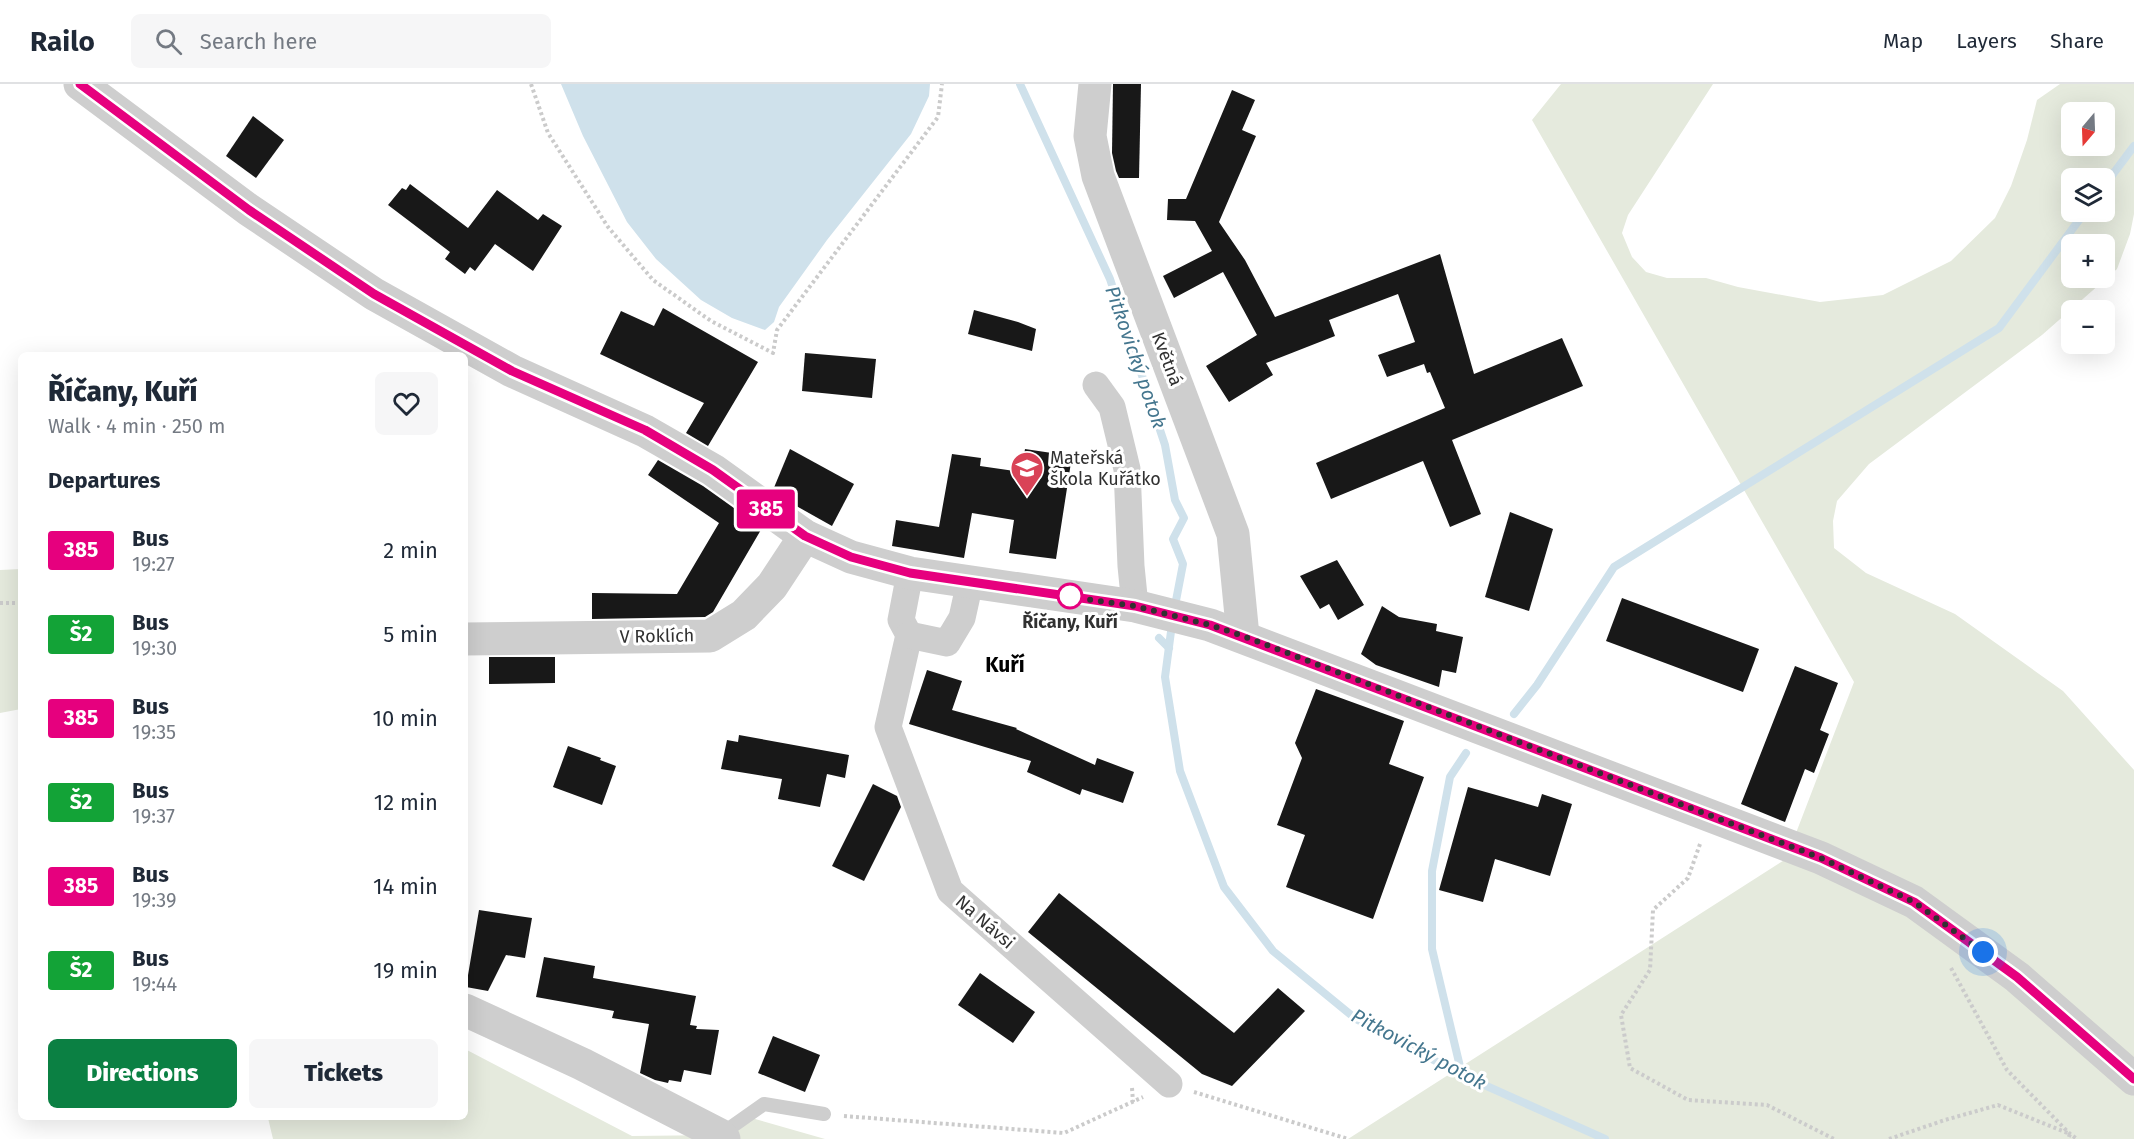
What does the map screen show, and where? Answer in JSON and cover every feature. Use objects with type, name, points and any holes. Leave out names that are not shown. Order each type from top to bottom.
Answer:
[{"type":"street","points":[[80,84],[249,210],[374,294],[512,371],[645,430],[713,470],[805,536],[851,557],[910,573],[1144,609],[1210,625],[1821,858],[1914,902],[2017,977],[2134,1078]]},
{"type":"street","name":"Květná","points":[[1095,84],[1090,136],[1098,176],[1233,534],[1243,636]]},
{"type":"street","points":[[1096,385],[1112,407],[1127,469],[1131,566],[1144,609]]},
{"type":"street","name":"V Roklích","points":[[468,639],[710,636],[744,615],[772,586],[805,536]]},
{"type":"street","name":"Na Návsi","points":[[910,573],[901,620],[909,635],[888,728],[950,891],[1169,1084]]},
{"type":"street","points":[[909,635],[947,643],[962,618],[970,582]]},
{"type":"street","points":[[468,1011],[582,1064],[722,1137]]},
{"type":"lane","points":[[722,1137],[764,1104],[824,1114]]},
{"type":"path","points":[[531,84],[548,133],[609,227],[653,280],[711,321],[773,353],[777,330],[938,117],[942,84]]},
{"type":"path","points":[[0,603],[18,603]]},
{"type":"path","points":[[1710,815],[1688,878],[1653,910],[1650,970],[1621,1015],[1630,1068],[1688,1100],[1767,1105],[1834,1139]]},
{"type":"path","points":[[1947,961],[2007,1070],[2069,1137]]},
{"type":"path","points":[[824,1114],[1064,1133],[1169,1084],[1348,1139]]},
{"type":"path","points":[[1889,1139],[1998,1105],[2077,1139]]},
{"type":"shaded area","points":[[561,84],[930,84],[929,96],[911,134],[827,240],[779,307],[774,322],[765,330],[732,318],[701,300],[656,259],[627,222],[583,136]]},
{"type":"shaded area","points":[[1561,84],[1713,84],[1628,215],[1622,233],[1632,257],[1646,272],[1667,278],[1706,278],[1738,287],[1820,302],[1883,295],[1951,261],[1995,218],[2011,186],[2027,140],[2037,100],[2060,84],[2134,84],[2134,214],[2130,234],[2117,269],[2115,271],[2115,234],[2061,234],[2061,288],[2095,288],[2082,300],[2061,300],[2061,318],[2042,335],[1869,464],[1837,501],[1833,521],[1834,548],[1866,573],[1955,614],[2063,691],[2134,770],[2134,1139],[1348,1139],[1786,859],[1854,682],[1532,120]]},
{"type":"shaded area","points":[[18,569],[18,710],[0,713],[0,570]]},
{"type":"shaded area","points":[[468,1051],[632,1136],[720,1135],[741,1115],[825,1139],[273,1139],[268,1120],[468,1120]]},
{"type":"building","points":[[1113,84],[1141,84],[1139,178],[1119,178],[1116,171],[1112,153]]},
{"type":"building","points":[[1232,90],[1255,100],[1242,130],[1256,136],[1219,222],[1245,260],[1275,317],[1440,254],[1474,374],[1562,338],[1583,386],[1452,440],[1481,514],[1450,527],[1423,461],[1331,499],[1316,463],[1445,408],[1430,372],[1427,373],[1424,364],[1387,377],[1378,355],[1415,342],[1398,294],[1329,320],[1335,336],[1266,363],[1273,375],[1229,402],[1206,366],[1257,335],[1223,272],[1174,298],[1163,276],[1212,251],[1195,221],[1167,220],[1168,199],[1186,199]]},
{"type":"building","points":[[253,116],[284,140],[256,178],[226,156]]},
{"type":"building","points":[[410,184],[468,228],[497,190],[538,220],[543,214],[562,226],[533,271],[495,244],[475,271],[470,267],[465,274],[445,259],[450,252],[388,205],[402,188],[406,190]]},
{"type":"building","points":[[663,308],[758,362],[708,446],[686,433],[704,403],[600,354],[621,311],[654,326]]},
{"type":"building","points":[[974,310],[1036,329],[1032,351],[968,334]]},
{"type":"building","points":[[805,353],[876,359],[872,398],[802,391]]},
{"type":"building","points":[[790,449],[854,484],[832,526],[773,490]]},
{"type":"building","points":[[1025,449],[1072,456],[1056,559],[1009,553],[1014,520],[972,513],[964,558],[892,546],[896,520],[939,527],[952,454],[981,458],[980,466],[1021,472]]},
{"type":"building","points":[[658,460],[703,486],[762,528],[713,612],[705,617],[592,619],[592,593],[677,594],[719,523],[648,475]]},
{"type":"building","points":[[1510,512],[1553,529],[1529,611],[1485,597]]},
{"type":"building","points":[[1337,560],[1364,605],[1338,620],[1329,604],[1320,609],[1300,576]]},
{"type":"building","points":[[1622,598],[1759,649],[1743,692],[1606,641]]},
{"type":"building","points":[[1382,606],[1399,617],[1437,624],[1436,631],[1463,637],[1456,673],[1442,670],[1439,687],[1376,665],[1361,654]]},
{"type":"building","points":[[489,657],[555,657],[555,683],[489,684]]},
{"type":"building","points":[[1795,666],[1838,683],[1820,730],[1829,734],[1814,773],[1805,769],[1785,822],[1741,804]]},
{"type":"building","points":[[927,670],[962,681],[952,710],[1017,728],[1095,765],[1097,758],[1134,772],[1123,803],[1082,789],[1080,795],[1027,772],[1031,761],[909,724]]},
{"type":"building","points":[[1316,689],[1404,721],[1389,764],[1424,777],[1373,919],[1286,887],[1305,835],[1277,825],[1302,758],[1295,743]]},
{"type":"building","points":[[739,735],[849,755],[845,778],[827,774],[820,807],[778,799],[782,779],[721,769],[727,740],[738,742]]},
{"type":"building","points":[[568,746],[616,766],[602,805],[553,787]]},
{"type":"building","points":[[873,784],[897,796],[901,807],[864,881],[832,866]]},
{"type":"building","points":[[1468,787],[1538,807],[1542,794],[1572,804],[1550,876],[1495,859],[1483,902],[1439,890]]},
{"type":"building","points":[[1059,893],[1234,1033],[1278,988],[1305,1011],[1232,1086],[1202,1074],[1028,932]]},
{"type":"building","points":[[479,910],[532,918],[525,958],[506,955],[488,991],[468,987]]},
{"type":"building","points":[[544,957],[595,966],[593,978],[696,996],[690,1025],[697,1026],[696,1029],[719,1030],[711,1075],[684,1070],[681,1082],[669,1080],[668,1083],[640,1073],[649,1024],[612,1018],[614,1011],[536,997]]},
{"type":"building","points":[[980,973],[1035,1012],[1013,1043],[958,1005]]},
{"type":"building","points":[[773,1036],[820,1055],[805,1092],[758,1073]]},
{"type":"waterway","name":"Pitkovický potok","points":[[1020,84],[1110,279],[1165,445],[1175,500],[1184,518],[1173,539],[1183,564],[1174,611]]},
{"type":"waterway","points":[[2115,171],[2134,146]]},
{"type":"waterway","points":[[1514,714],[1537,685],[1614,567],[1999,328],[2078,222]]},
{"type":"waterway","name":"Pitkovický potok","points":[[1172,624],[1165,677],[1180,771],[1224,887],[1273,951],[1356,1019],[1462,1075],[1605,1139]]},
{"type":"waterway","points":[[1159,638],[1169,648]]},
{"type":"waterway","points":[[1462,1075],[1432,949],[1432,871],[1450,777],[1466,753]]},
{"type":"bus line","name":"385","points":[[80,84],[249,210],[374,294],[512,371],[645,430],[713,470],[805,536],[851,557],[910,573],[1135,606],[1210,625],[1821,858],[1914,902],[2017,977],[2134,1079]]},
{"type":"place","name":"Mateřská škola Kuřátko","points":[[1027,497]]},
{"type":"place","name":"Říčany, Kuří","points":[[1070,596]]},
{"type":"district","name":"Kuří","points":[[1005,665]]},
{"type":"route","points":[[1070,596],[1064,596],[1135,606],[1243,636],[1821,858],[1914,902],[1983,952]]}]
